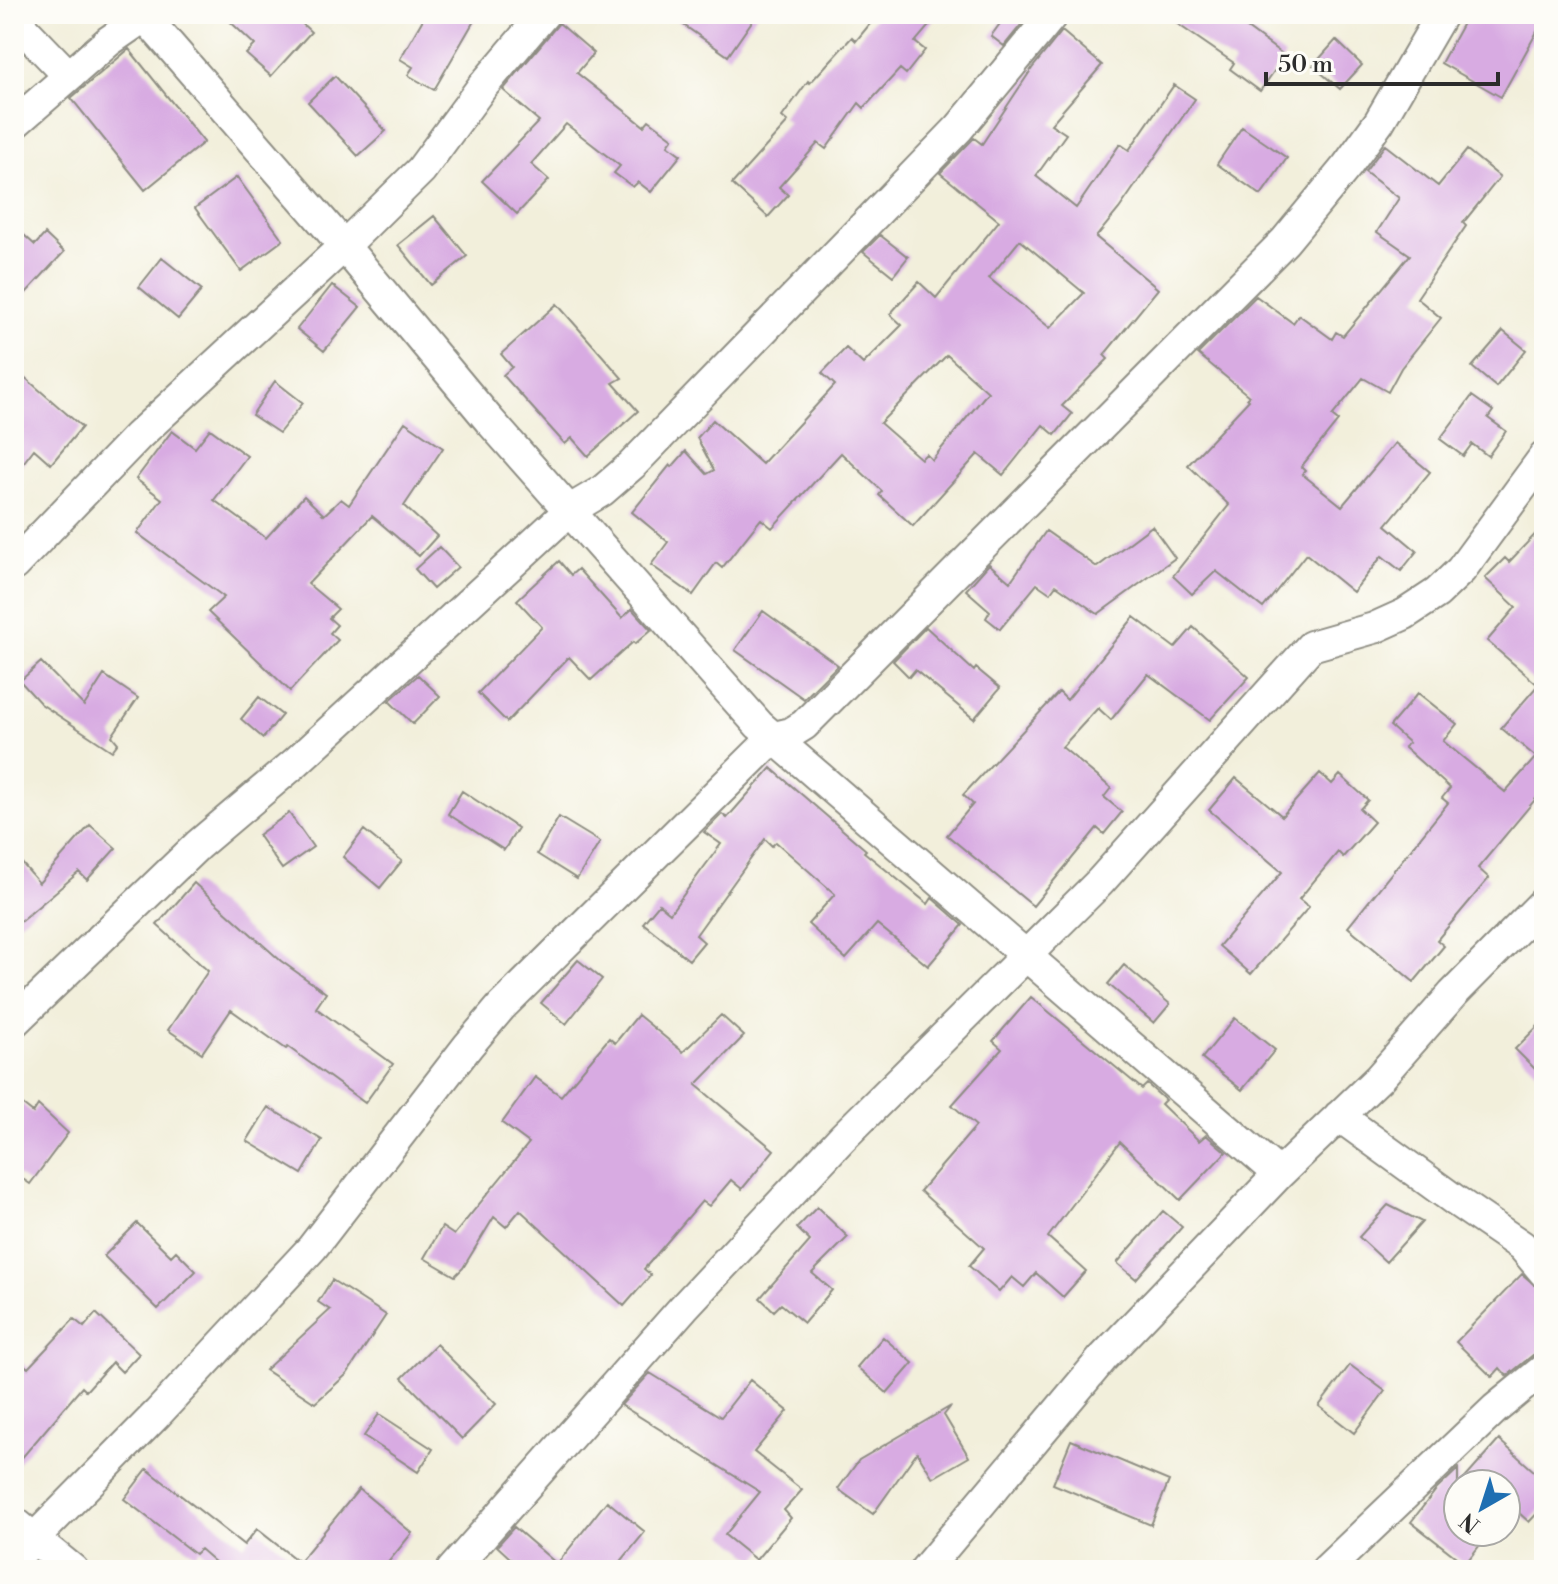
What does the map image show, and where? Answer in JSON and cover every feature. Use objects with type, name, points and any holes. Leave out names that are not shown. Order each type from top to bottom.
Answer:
[{"type":"street","points":[[14,565],[138,436],[344,246],[421,170],[482,87],[544,14]]},
{"type":"street","points":[[14,1022],[198,845],[295,763],[570,510],[602,491],[632,465],[959,128],[1053,14]]},
{"type":"street","points":[[73,1570],[21,1540],[158,1413],[312,1248],[501,1007],[774,737],[791,733],[804,725],[1285,241],[1379,122],[1442,14]]},
{"type":"street","points":[[14,124],[109,41],[146,15],[489,420],[759,725],[1279,1174]]},
{"type":"street","points":[[14,19],[69,76]]},
{"type":"street","points":[[452,1570],[684,1307],[943,1036],[1027,957],[1100,882],[1311,646],[1374,628],[1405,614],[1437,593],[1461,570],[1544,457]]},
{"type":"street","points":[[925,1570],[1102,1359],[1279,1174],[1379,1078],[1453,994],[1544,902]]},
{"type":"street","points":[[1339,1116],[1522,1246],[1544,1272]]},
{"type":"street","points":[[1326,1570],[1495,1409],[1544,1369]]},
{"type":"building","points":[[222,14],[292,14],[311,32],[271,76],[246,54],[255,45]]},
{"type":"building","points":[[426,14],[478,14],[434,90],[408,75],[413,67],[400,59]]},
{"type":"building","points":[[668,14],[757,14],[728,56]]},
{"type":"building","points":[[878,14],[939,14],[915,42],[925,50],[906,74],[900,69],[864,108],[859,103],[826,149],[818,143],[779,187],[788,195],[768,217],[732,184],[788,122],[782,117],[808,81],[810,83],[852,37],[856,41]]},
{"type":"building","points":[[1007,14],[1029,15],[1004,46],[991,36]]},
{"type":"building","points":[[1163,14],[1251,14],[1243,25],[1285,56],[1260,91],[1230,69],[1234,63]]},
{"type":"building","points":[[1468,14],[1544,14],[1501,97],[1441,63]]},
{"type":"building","points":[[559,23],[594,53],[577,73],[644,126],[649,120],[673,138],[668,145],[681,155],[651,192],[638,182],[633,187],[614,173],[620,166],[566,124],[531,164],[549,180],[517,214],[482,181],[539,121],[503,90]]},
{"type":"building","points":[[1062,31],[1102,65],[1051,124],[1066,134],[1036,176],[1076,208],[1120,144],[1129,150],[1174,85],[1195,99],[1096,237],[1158,289],[1104,355],[1108,359],[1062,406],[1072,414],[1055,435],[1043,425],[1003,475],[978,454],[913,526],[879,495],[882,491],[841,453],[772,528],[761,519],[722,568],[716,563],[693,595],[651,565],[668,542],[632,512],[670,465],[672,467],[686,451],[707,474],[714,470],[697,438],[713,420],[762,464],[835,385],[822,373],[846,348],[863,364],[902,325],[890,314],[919,282],[936,298],[999,221],[940,173],[974,138],[982,144],[1033,67]],"holes":[[[1020,240],[1084,293],[1050,328],[989,278]],[[947,355],[988,392],[932,460],[926,454],[921,459],[880,423]]]},
{"type":"building","points":[[1336,40],[1362,65],[1340,89],[1313,66]]},
{"type":"building","points":[[129,49],[204,142],[145,190],[71,98]]},
{"type":"building","points":[[335,76],[386,131],[358,156],[308,102]]},
{"type":"building","points":[[1242,127],[1287,158],[1261,195],[1217,164]]},
{"type":"building","points":[[1385,145],[1438,186],[1467,150],[1500,177],[1463,223],[1466,226],[1417,298],[1441,318],[1401,368],[1388,392],[1363,378],[1332,416],[1338,421],[1301,467],[1305,471],[1302,474],[1342,506],[1395,443],[1430,472],[1386,525],[1417,551],[1401,571],[1382,556],[1353,592],[1306,554],[1263,608],[1216,571],[1192,594],[1173,576],[1229,505],[1188,465],[1249,400],[1249,396],[1198,354],[1256,296],[1293,323],[1299,315],[1332,339],[1336,332],[1343,336],[1410,255],[1377,232],[1399,198],[1365,172]]},
{"type":"building","points":[[237,177],[283,240],[241,271],[195,208]]},
{"type":"building","points":[[434,216],[467,256],[431,285],[398,245]]},
{"type":"building","points":[[14,226],[35,245],[45,234],[64,252],[14,306]]},
{"type":"building","points":[[880,235],[908,257],[893,276],[863,252]]},
{"type":"building","points":[[162,258],[202,290],[178,319],[139,287]]},
{"type":"building","points":[[332,285],[360,307],[324,351],[297,329]]},
{"type":"building","points":[[557,304],[622,378],[613,383],[638,411],[588,456],[572,438],[565,444],[503,375],[512,367],[501,354]]},
{"type":"building","points":[[1503,331],[1526,350],[1496,387],[1472,367]]},
{"type":"building","points":[[14,368],[82,427],[51,464],[34,449],[14,475]]},
{"type":"building","points":[[275,381],[303,403],[279,433],[252,415]]},
{"type":"building","points":[[1472,396],[1493,411],[1488,418],[1506,431],[1488,456],[1472,444],[1463,456],[1440,439]]},
{"type":"building","points":[[405,422],[443,448],[404,506],[437,536],[419,556],[372,516],[308,584],[338,609],[329,618],[337,625],[330,633],[338,640],[290,691],[208,612],[224,597],[137,533],[162,499],[136,479],[172,431],[195,448],[210,429],[247,456],[214,500],[266,538],[304,496],[324,515],[341,499],[349,505]]},
{"type":"building","points":[[1544,525],[1544,789],[1478,868],[1489,878],[1437,940],[1444,946],[1414,982],[1348,927],[1448,803],[1442,798],[1450,788],[1404,747],[1409,743],[1390,726],[1418,693],[1457,724],[1443,741],[1505,792],[1536,757],[1501,728],[1538,685],[1487,641],[1516,607],[1485,578],[1505,558],[1509,562]]},
{"type":"building","points":[[1152,526],[1175,558],[1098,614],[1056,585],[1050,593],[1037,584],[1000,629],[986,618],[990,611],[966,590],[989,564],[1010,582],[1046,531],[1097,567]]},
{"type":"building","points":[[439,547],[458,567],[433,589],[415,569]]},
{"type":"building","points":[[559,561],[571,575],[578,569],[622,618],[632,609],[651,630],[591,680],[569,657],[507,722],[478,693],[542,627],[517,600]]},
{"type":"building","points":[[763,611],[838,665],[804,699],[735,650]]},
{"type":"building","points":[[1134,617],[1175,648],[1193,627],[1249,677],[1210,720],[1148,674],[1111,720],[1098,708],[1062,747],[1111,788],[1104,797],[1122,812],[1104,834],[1097,828],[1033,906],[947,835],[973,804],[963,795],[1059,692],[1067,700]]},
{"type":"building","points":[[926,627],[974,671],[976,668],[1000,688],[974,719],[915,670],[909,677],[893,661]]},
{"type":"building","points":[[41,662],[84,706],[104,675],[138,698],[112,736],[118,743],[112,751],[41,704],[20,681]]},
{"type":"building","points":[[418,675],[440,696],[413,724],[389,701]]},
{"type":"building","points":[[259,697],[282,715],[263,738],[241,719]]},
{"type":"building","points":[[771,768],[866,850],[864,852],[928,904],[932,898],[963,925],[928,966],[877,924],[846,959],[808,924],[835,894],[776,842],[772,846],[765,839],[696,935],[704,942],[689,960],[643,923],[659,904],[670,913],[721,844],[704,832],[722,814],[727,818]]},
{"type":"building","points":[[1320,773],[1332,784],[1340,775],[1368,800],[1360,809],[1374,822],[1343,857],[1338,852],[1299,899],[1309,907],[1251,974],[1219,946],[1282,872],[1209,810],[1236,778],[1282,816]]},
{"type":"building","points":[[462,791],[518,828],[504,850],[448,814]]},
{"type":"building","points":[[289,813],[313,847],[282,869],[258,835]]},
{"type":"building","points":[[559,817],[600,842],[577,879],[537,854]]},
{"type":"building","points":[[90,825],[116,848],[87,880],[79,872],[14,927],[14,854],[39,883]]},
{"type":"building","points":[[364,830],[402,861],[380,888],[343,857]]},
{"type":"building","points":[[194,883],[281,961],[326,993],[316,1008],[393,1064],[365,1103],[231,1010],[202,1053],[168,1030],[208,971],[157,925]]},
{"type":"building","points":[[578,960],[602,979],[566,1024],[541,1003]]},
{"type":"building","points":[[1124,965],[1170,1004],[1154,1023],[1108,984]]},
{"type":"building","points":[[1031,997],[1142,1089],[1147,1084],[1165,1100],[1161,1104],[1199,1141],[1206,1135],[1226,1152],[1180,1200],[1120,1142],[1048,1237],[1086,1271],[1063,1297],[1036,1273],[1024,1287],[1012,1277],[999,1292],[969,1266],[984,1248],[920,1191],[976,1126],[952,1105],[1002,1049],[993,1041]]},
{"type":"building","points":[[638,1015],[683,1052],[721,1015],[744,1036],[696,1085],[774,1150],[742,1189],[731,1180],[709,1206],[702,1201],[644,1269],[651,1275],[624,1306],[520,1210],[506,1227],[494,1217],[455,1276],[424,1258],[442,1227],[454,1235],[529,1143],[502,1123],[535,1077],[561,1096],[609,1038],[615,1043]]},
{"type":"building","points":[[1235,1018],[1275,1050],[1242,1090],[1202,1058]]},
{"type":"building","points":[[1544,1020],[1544,1078],[1515,1049]]},
{"type":"building","points":[[14,1098],[33,1113],[38,1105],[68,1133],[30,1184],[14,1173]]},
{"type":"building","points":[[268,1107],[322,1140],[302,1174],[247,1141]]},
{"type":"building","points":[[1388,1205],[1422,1222],[1386,1262],[1359,1237]]},
{"type":"building","points":[[817,1207],[848,1237],[812,1273],[832,1290],[804,1323],[781,1304],[774,1311],[760,1298],[810,1241],[797,1228]]},
{"type":"building","points":[[1163,1211],[1182,1227],[1136,1279],[1117,1263]]},
{"type":"building","points":[[137,1223],[171,1256],[176,1251],[196,1271],[158,1309],[104,1256]]},
{"type":"building","points":[[1522,1274],[1544,1293],[1544,1351],[1533,1355],[1507,1376],[1500,1368],[1492,1377],[1456,1342]]},
{"type":"building","points":[[332,1280],[386,1315],[347,1374],[315,1403],[265,1370],[330,1310],[318,1302]]},
{"type":"building","points":[[96,1313],[139,1354],[122,1372],[112,1362],[86,1391],[82,1387],[14,1467],[14,1356],[28,1368],[74,1319],[84,1327]]},
{"type":"building","points":[[883,1337],[913,1363],[887,1393],[857,1367]]},
{"type":"building","points":[[436,1344],[496,1404],[462,1439],[402,1378]]},
{"type":"building","points":[[1350,1365],[1385,1391],[1354,1433],[1319,1406]]},
{"type":"building","points":[[650,1373],[721,1417],[750,1380],[788,1411],[754,1452],[802,1490],[784,1510],[791,1518],[756,1560],[725,1535],[760,1492],[621,1405]]},
{"type":"building","points":[[951,1406],[944,1415],[969,1457],[933,1478],[917,1452],[873,1514],[838,1489],[859,1460]]},
{"type":"building","points":[[379,1414],[433,1449],[418,1472],[364,1436]]},
{"type":"building","points":[[1071,1440],[1169,1481],[1151,1525],[1053,1484]]},
{"type":"building","points":[[1499,1440],[1544,1480],[1544,1506],[1529,1522],[1522,1516],[1522,1468],[1474,1468]]},
{"type":"building","points":[[147,1469],[244,1545],[257,1529],[299,1562],[359,1489],[412,1533],[382,1570],[224,1570],[200,1549],[195,1554],[124,1499]]},
{"type":"building","points":[[1442,1484],[1442,1546],[1411,1522]]},
{"type":"building","points":[[607,1501],[645,1532],[614,1570],[523,1570],[497,1546],[514,1527],[557,1564]]},
{"type":"building","points":[[1444,1548],[1478,1548],[1465,1564]]}]
